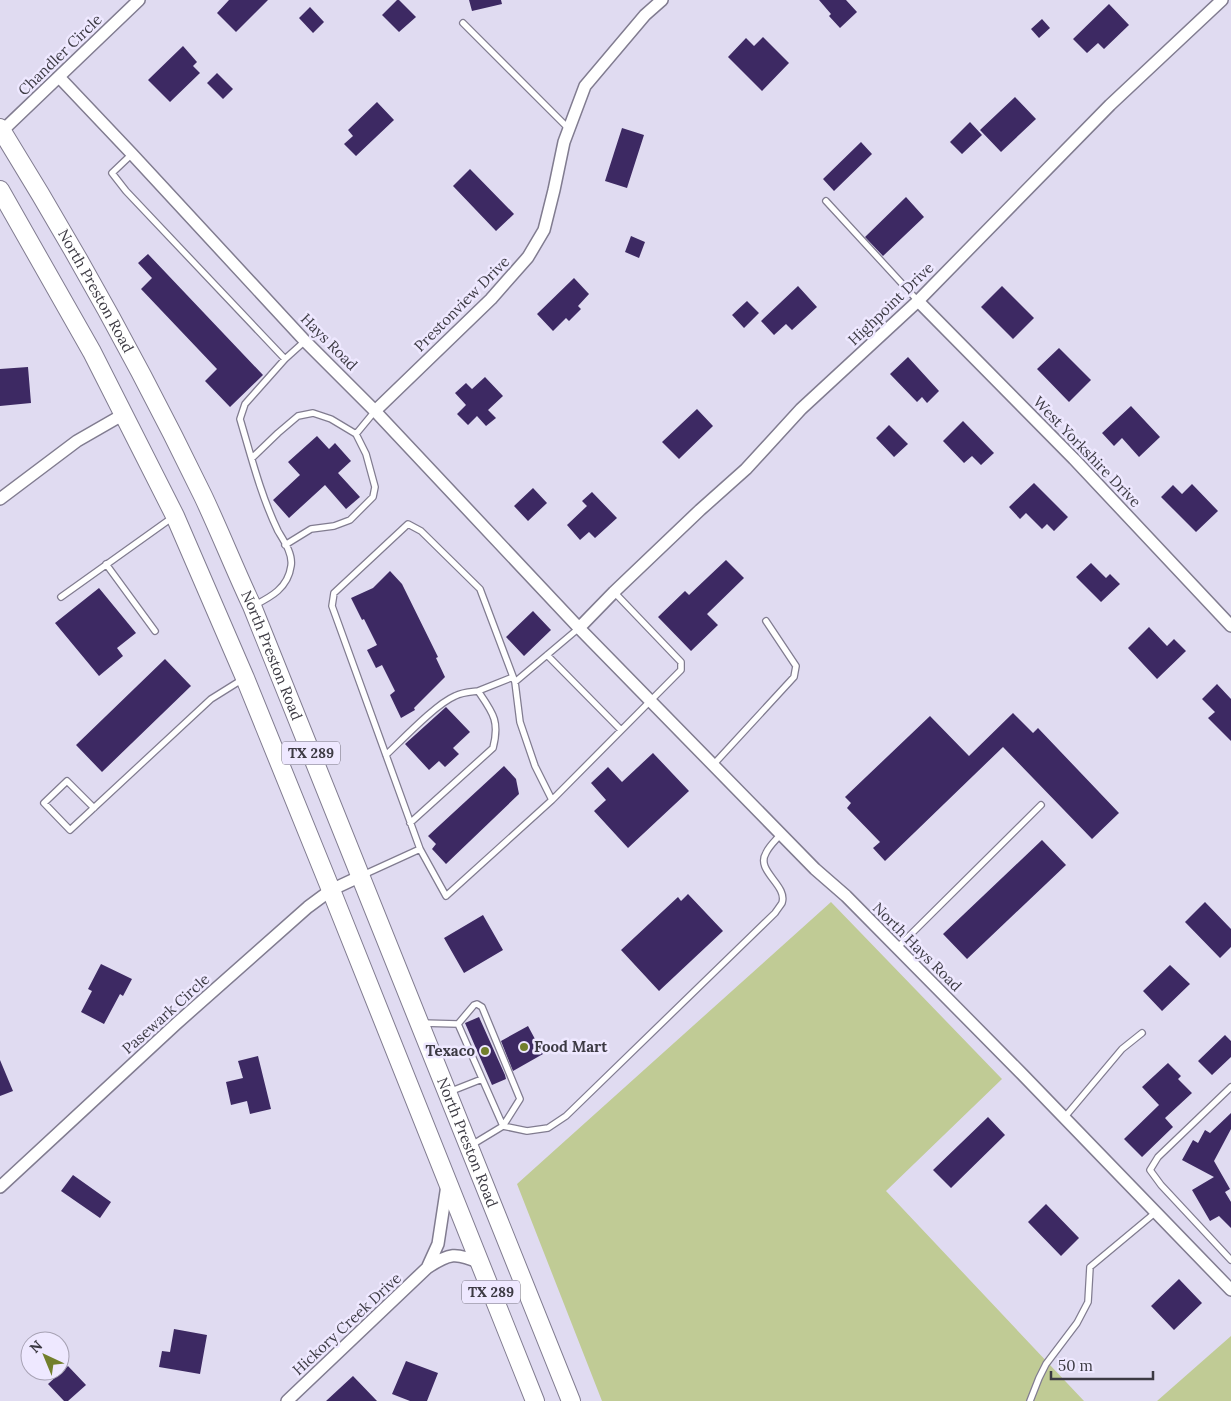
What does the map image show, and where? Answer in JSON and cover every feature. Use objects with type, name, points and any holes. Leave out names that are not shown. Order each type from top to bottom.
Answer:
[{"type":"main road","name":"North Preston Road","points":[[1,131],[55,217],[129,351],[203,497],[252,606],[571,1401]]},
{"type":"main road","name":"TX 289","points":[[0,190],[67,307],[124,414],[175,516],[245,678],[535,1401]]},
{"type":"street","name":"Chandler Circle","points":[[1,131],[139,0]]},
{"type":"street","name":"Prestonview Drive","points":[[375,411],[491,298],[528,257],[544,230],[564,142],[585,86],[646,15],[662,0]]},
{"type":"street","name":"Highpoint Drive","points":[[579,628],[700,510],[746,470],[801,409],[918,300],[1110,105],[1222,0]]},
{"type":"street","name":"Hays Road","points":[[58,77],[579,628]]},
{"type":"street","name":"West Yorkshire Drive","points":[[918,300],[1074,459],[1231,626]]},
{"type":"street","points":[[0,499],[77,441],[124,414]]},
{"type":"street","name":"North Hays Road","points":[[579,628],[814,869],[846,896],[1231,1290]]},
{"type":"street","name":"Pasewark Circle","points":[[0,1187],[308,907],[331,890],[361,876]]},
{"type":"street","name":"Hickory Creek Drive","points":[[427,1268],[438,1244],[448,1182]]},
{"type":"street","name":"Hickory Creek Drive","points":[[287,1401],[427,1268],[443,1257],[454,1255],[480,1263]]},
{"type":"lane","points":[[462,23],[569,129]]},
{"type":"lane","points":[[132,154],[112,173],[126,191],[285,359]]},
{"type":"lane","points":[[826,201],[918,300]]},
{"type":"lane","points":[[252,606],[275,594],[289,576],[292,564],[272,520],[240,419],[245,404],[285,359],[305,340]]},
{"type":"lane","points":[[356,434],[375,411]]},
{"type":"lane","points":[[252,458],[298,416],[313,414],[331,419],[356,434],[366,454],[375,487],[373,497],[350,520],[334,526],[311,529],[285,545]]},
{"type":"lane","points":[[61,597],[175,516]]},
{"type":"lane","points":[[552,800],[535,766],[520,722],[514,679],[480,589],[422,531],[408,524],[334,593],[332,606],[410,823],[420,849],[446,896],[552,800],[681,670],[681,662],[614,592]]},
{"type":"lane","points":[[106,564],[155,631]]},
{"type":"lane","points":[[713,765],[794,677],[796,666],[766,621]]},
{"type":"lane","points":[[386,755],[440,705],[464,692],[478,691],[514,679],[579,628]]},
{"type":"lane","points":[[547,655],[621,730]]},
{"type":"lane","points":[[94,808],[67,781],[44,803],[70,830],[94,808],[211,699],[245,678]]},
{"type":"lane","points":[[410,823],[493,748],[496,721],[493,712],[478,691]]},
{"type":"lane","points":[[897,948],[1041,805]]},
{"type":"lane","points":[[502,1126],[527,1130],[548,1128],[566,1116],[775,913],[782,902],[781,891],[763,861],[766,853],[781,834]]},
{"type":"lane","points":[[361,876],[420,849]]},
{"type":"lane","points":[[420,1023],[458,1024],[474,1006],[477,1004],[482,1006],[520,1099],[502,1126],[468,1147]]},
{"type":"lane","points":[[458,1024],[502,1126]]},
{"type":"lane","points":[[1064,1118],[1122,1049],[1142,1033]]},
{"type":"lane","points":[[447,1092],[482,1079]]},
{"type":"lane","points":[[1231,1087],[1158,1157],[1150,1170],[1161,1185],[1231,1260]]},
{"type":"lane","points":[[1030,1401],[1046,1364],[1077,1323],[1088,1302],[1090,1267],[1156,1212]]},
{"type":"green space","points":[[831,902],[1002,1079],[886,1191],[1084,1401],[602,1401],[517,1184]]},
{"type":"green space","points":[[1231,1336],[1231,1401],[1157,1401]]},
{"type":"building","points":[[229,0],[268,0],[236,32],[217,13]]},
{"type":"building","points":[[397,0],[416,17],[399,32],[382,15]]},
{"type":"building","points":[[469,0],[501,0],[502,4],[472,11]]},
{"type":"building","points":[[819,0],[846,0],[857,12],[840,28],[829,16],[831,14]]},
{"type":"building","points":[[1109,4],[1129,25],[1104,49],[1098,43],[1087,53],[1073,39]]},
{"type":"building","points":[[310,7],[324,22],[313,33],[299,18]]},
{"type":"building","points":[[1042,19],[1050,28],[1039,38],[1031,29]]},
{"type":"building","points":[[763,37],[789,63],[762,91],[728,57],[746,38],[754,46]]},
{"type":"building","points":[[183,46],[197,62],[193,66],[200,73],[170,102],[148,80]]},
{"type":"building","points":[[217,73],[233,89],[223,99],[207,83]]},
{"type":"building","points":[[1015,97],[1036,119],[1001,152],[980,130]]},
{"type":"building","points":[[377,102],[394,120],[356,156],[344,144],[353,136],[348,130]]},
{"type":"building","points":[[970,122],[982,135],[962,154],[950,142]]},
{"type":"building","points":[[622,128],[644,135],[627,188],[605,181]]},
{"type":"building","points":[[861,142],[872,154],[834,191],[823,179]]},
{"type":"building","points":[[470,169],[514,214],[496,231],[453,186]]},
{"type":"building","points":[[906,197],[924,217],[883,256],[865,237]]},
{"type":"building","points":[[631,236],[645,242],[639,258],[625,252]]},
{"type":"building","points":[[148,254],[263,375],[230,407],[205,381],[217,369],[141,289],[152,278],[138,263]]},
{"type":"building","points":[[574,278],[589,294],[578,306],[581,309],[569,321],[566,318],[553,331],[537,314]]},
{"type":"building","points":[[798,286],[817,307],[792,330],[786,324],[774,335],[761,321]]},
{"type":"building","points":[[1002,286],[1034,318],[1013,339],[981,307]]},
{"type":"building","points":[[747,301],[759,313],[744,328],[732,315]]},
{"type":"building","points":[[1059,348],[1091,380],[1069,402],[1037,369]]},
{"type":"building","points":[[908,357],[939,391],[927,403],[922,397],[917,402],[890,374]]},
{"type":"building","points":[[28,367],[31,403],[0,406],[0,369]]},
{"type":"building","points":[[485,377],[503,396],[488,410],[496,418],[486,426],[477,416],[468,425],[457,414],[466,405],[455,393],[466,383],[472,389]]},
{"type":"building","points":[[1131,406],[1160,437],[1139,457],[1122,438],[1114,446],[1102,433]]},
{"type":"building","points":[[697,409],[713,426],[679,459],[662,442]]},
{"type":"building","points":[[963,421],[994,453],[981,465],[972,456],[964,463],[943,441]]},
{"type":"building","points":[[889,425],[908,444],[894,457],[876,438]]},
{"type":"building","points":[[317,436],[329,449],[335,443],[351,461],[338,473],[360,497],[346,509],[325,485],[289,518],[273,500],[300,475],[288,462]]},
{"type":"building","points":[[1034,483],[1068,517],[1054,531],[1047,524],[1042,529],[1026,513],[1020,519],[1009,507]]},
{"type":"building","points":[[1192,484],[1218,511],[1196,532],[1161,497],[1173,485],[1182,494]]},
{"type":"building","points":[[533,488],[547,503],[528,521],[514,506]]},
{"type":"building","points":[[592,492],[617,518],[595,538],[589,532],[580,540],[567,525],[587,506],[582,501]]},
{"type":"building","points":[[726,560],[744,578],[707,614],[718,625],[691,651],[658,617],[685,591],[689,595]]},
{"type":"building","points":[[1091,563],[1106,578],[1110,574],[1120,584],[1101,602],[1076,577]]},
{"type":"building","points":[[390,571],[402,584],[438,657],[436,658],[445,677],[414,708],[415,710],[401,718],[390,695],[395,691],[382,665],[376,668],[367,650],[377,645],[351,598],[373,588]]},
{"type":"building","points":[[99,588],[136,633],[117,648],[123,656],[99,676],[55,623]]},
{"type":"building","points":[[533,611],[551,630],[524,656],[506,637]]},
{"type":"building","points":[[1149,627],[1167,646],[1174,639],[1186,651],[1157,679],[1128,648]]},
{"type":"building","points":[[165,659],[191,686],[102,772],[76,745]]},
{"type":"building","points":[[1217,684],[1231,699],[1231,741],[1208,718],[1215,712],[1202,699]]},
{"type":"building","points":[[446,707],[470,732],[453,748],[459,754],[445,767],[439,761],[429,770],[405,744]]},
{"type":"building","points":[[1013,713],[1033,733],[1038,728],[1119,813],[1092,839],[1003,747],[885,861],[873,848],[880,842],[847,808],[851,803],[845,797],[930,716],[969,756]]},
{"type":"building","points":[[653,753],[689,791],[628,848],[594,811],[606,800],[591,783],[608,767],[622,782]]},
{"type":"building","points":[[504,766],[516,779],[519,794],[446,864],[432,849],[436,844],[428,836]]},
{"type":"building","points":[[1042,840],[1066,865],[967,959],[943,934]]},
{"type":"building","points":[[688,894],[723,931],[659,991],[621,950],[678,897],[681,901]]},
{"type":"building","points":[[1205,902],[1231,929],[1231,947],[1220,958],[1185,922]]},
{"type":"building","points":[[483,915],[503,950],[464,973],[444,938]]},
{"type":"building","points":[[101,964],[132,979],[123,996],[120,994],[104,1024],[81,1012],[92,991],[88,989]]},
{"type":"building","points":[[1170,965],[1190,984],[1162,1011],[1143,991]]},
{"type":"building","name":"Texaco","points":[[479,1017],[506,1079],[492,1085],[465,1023]]},
{"type":"building","name":"Food Mart","points":[[528,1026],[543,1054],[513,1071],[501,1041]]},
{"type":"building","points":[[1225,1035],[1231,1041],[1231,1057],[1212,1075],[1198,1061]]},
{"type":"building","points":[[258,1056],[271,1109],[250,1114],[247,1101],[231,1105],[226,1082],[243,1078],[238,1061]]},
{"type":"building","points":[[0,1060],[13,1091],[0,1096]]},
{"type":"building","points":[[1168,1063],[1181,1076],[1178,1079],[1192,1093],[1165,1118],[1173,1127],[1142,1157],[1124,1139],[1159,1105],[1142,1087]]},
{"type":"building","points":[[1231,1113],[1231,1129],[1214,1161],[1230,1189],[1225,1192],[1231,1202],[1231,1228],[1219,1216],[1210,1221],[1192,1190],[1214,1177],[1182,1160],[1193,1140],[1198,1143],[1205,1130],[1210,1133]]},
{"type":"building","points":[[988,1117],[1005,1135],[951,1188],[933,1170]]},
{"type":"building","points":[[73,1175],[111,1202],[100,1218],[61,1191]]},
{"type":"building","points":[[1046,1204],[1079,1238],[1061,1256],[1028,1222]]},
{"type":"building","points":[[1179,1279],[1202,1303],[1174,1330],[1151,1306]]},
{"type":"building","points":[[174,1329],[207,1335],[200,1374],[159,1367],[162,1351],[170,1352]]},
{"type":"building","points":[[406,1361],[438,1373],[427,1401],[410,1401],[392,1394]]},
{"type":"building","points":[[70,1368],[86,1385],[68,1401],[64,1401],[48,1384],[51,1381],[70,1381]]},
{"type":"building","points":[[353,1376],[377,1401],[326,1401]]},
{"type":"place","name":"Food Mart","points":[[524,1047]]},
{"type":"place","name":"Texaco","points":[[485,1051]]}]
